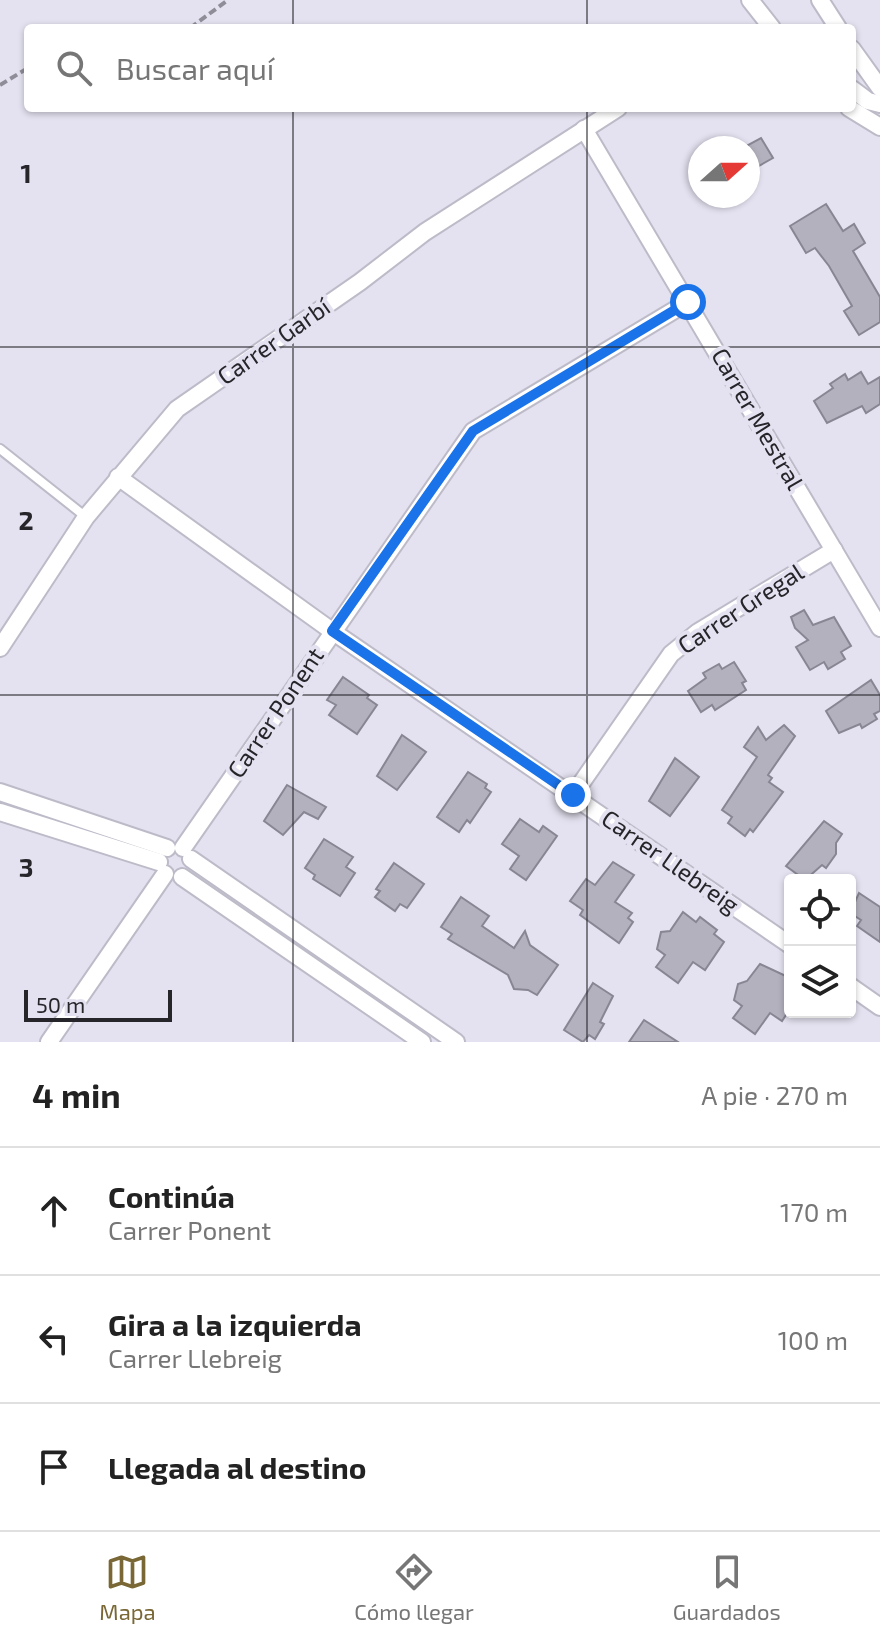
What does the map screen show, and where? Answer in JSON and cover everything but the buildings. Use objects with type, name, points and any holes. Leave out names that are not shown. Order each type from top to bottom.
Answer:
[{"type":"street","points":[[750,0],[769,24]]},
{"type":"street","points":[[820,0],[835,24]]},
{"type":"street","points":[[856,55],[880,88]]},
{"type":"street","points":[[856,92],[868,101],[880,104]]},
{"type":"street","name":"Carrer Garbí","points":[[0,648],[86,517],[177,409],[360,282],[425,232],[612,112]]},
{"type":"street","points":[[856,112],[880,127]]},
{"type":"street","name":"Carrer Mestral","points":[[584,129],[880,628]]},
{"type":"street","name":"Carrer Ponent","points":[[174,861],[473,431],[688,302]]},
{"type":"street","name":"Carrer Llebreig","points":[[118,477],[332,631],[784,941]]},
{"type":"street","name":"Carrer Gregal","points":[[573,795],[655,672],[671,654],[698,632],[834,550]]},
{"type":"street","points":[[0,792],[174,861],[456,1042]]},
{"type":"street","points":[[0,812],[174,861],[422,1042]]},
{"type":"street","points":[[49,1042],[174,861]]},
{"type":"street","points":[[856,990],[880,1007]]},
{"type":"lane","points":[[0,449],[86,517]]},
{"type":"path","points":[[195,24],[228,0]]},
{"type":"path","points":[[0,85],[24,70]]},
{"type":"route","points":[[573,795],[332,631],[473,431],[688,302]]}]
